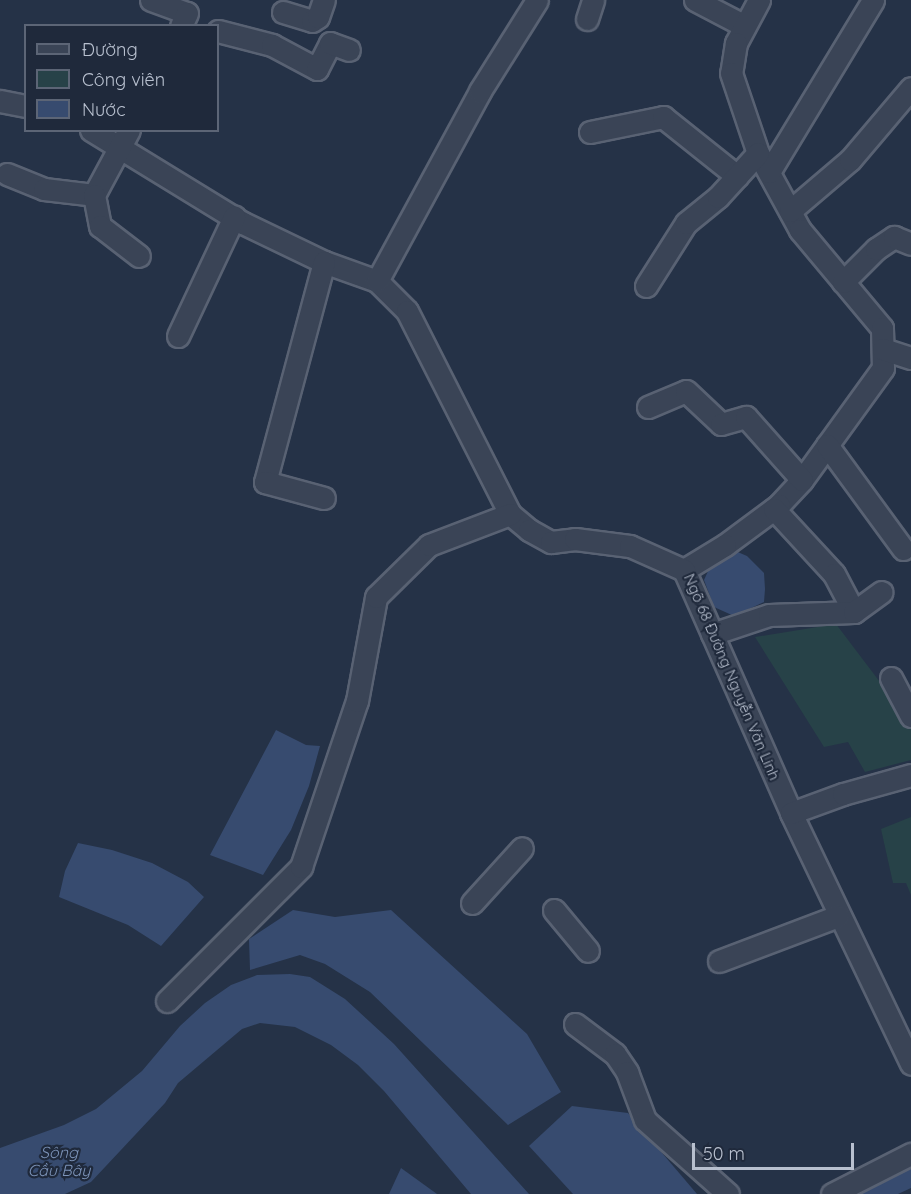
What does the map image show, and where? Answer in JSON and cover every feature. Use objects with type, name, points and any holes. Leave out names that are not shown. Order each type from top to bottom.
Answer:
[{"type":"street","points":[[151,0],[187,13],[186,24]]},
{"type":"street","points":[[272,45],[285,6],[312,21],[318,18],[324,0]]},
{"type":"street","points":[[377,281],[474,100],[537,0]]},
{"type":"street","points":[[695,0],[745,26]]},
{"type":"street","name":"Ngõ 68 Đường Nguyễn Văn Linh","points":[[759,0],[736,43],[731,73],[758,153],[800,230],[882,328],[883,368],[802,480],[774,509],[725,545],[684,570],[838,916],[911,1064]]},
{"type":"street","points":[[769,172],[873,0]]},
{"type":"street","points":[[219,32],[272,45],[317,69],[330,43],[349,50]]},
{"type":"street","points":[[790,212],[850,160],[911,88]]},
{"type":"street","points":[[0,101],[24,106]]},
{"type":"street","points":[[590,132],[663,117],[737,176]]},
{"type":"street","points":[[98,132],[124,140],[234,217],[324,261],[377,281],[407,311],[510,514],[529,530],[551,542],[575,539],[630,546],[684,570]]},
{"type":"street","points":[[124,140],[94,195],[100,226],[139,256]]},
{"type":"street","points":[[646,286],[686,224],[718,198],[758,153]]},
{"type":"street","points":[[7,174],[45,189],[94,195]]},
{"type":"street","points":[[178,336],[234,217]]},
{"type":"street","points":[[843,282],[876,249],[894,237],[911,244]]},
{"type":"street","points":[[324,261],[265,482],[324,498]]},
{"type":"street","points":[[883,349],[911,358]]},
{"type":"street","points":[[648,407],[686,391],[721,424],[746,417],[802,480]]},
{"type":"street","points":[[827,445],[903,549]]},
{"type":"street","points":[[774,509],[834,574],[854,612]]},
{"type":"street","points":[[167,1001],[301,867],[357,701],[376,597],[429,545],[510,514]]},
{"type":"street","points":[[712,634],[769,615],[854,612],[882,592]]},
{"type":"street","points":[[891,678],[911,716]]},
{"type":"street","points":[[791,813],[843,794],[911,775]]},
{"type":"street","points":[[472,903],[522,848]]},
{"type":"street","points":[[554,910],[588,951]]},
{"type":"street","points":[[719,961],[838,916]]},
{"type":"street","points":[[575,1024],[615,1054],[627,1072],[645,1120],[728,1194]]},
{"type":"street","points":[[834,1193],[911,1154]]},
{"type":"green space","points":[[836,624],[911,723],[911,760],[865,772],[848,742],[824,747],[755,637]]},
{"type":"green space","points":[[911,817],[911,895],[906,883],[893,883],[881,829]]},
{"type":"water","points":[[733,550],[747,556],[764,573],[765,589],[764,602],[734,616],[714,607],[704,580],[709,569]]},
{"type":"water","points":[[276,730],[306,745],[320,746],[309,786],[291,830],[263,875],[210,855]]},
{"type":"water","points":[[78,843],[112,850],[152,863],[188,882],[204,897],[161,946],[128,925],[59,897],[65,871]]},
{"type":"water","points":[[293,910],[335,917],[391,910],[527,1034],[561,1092],[508,1125],[370,992],[325,964],[300,955],[250,970],[249,939]]},
{"type":"water","name":"Sông Cầu Bây","points":[[290,974],[310,977],[345,999],[394,1044],[529,1194],[471,1194],[384,1091],[358,1065],[331,1045],[295,1027],[260,1023],[242,1029],[178,1083],[165,1103],[91,1182],[65,1194],[0,1194],[0,1148],[64,1125],[96,1109],[142,1071],[180,1026],[205,1003],[231,985],[257,975]]},
{"type":"water","points":[[572,1106],[628,1113],[697,1194],[573,1194],[529,1146]]},
{"type":"water","points":[[911,1165],[911,1188],[898,1194],[852,1194]]},
{"type":"water","points":[[401,1168],[437,1194],[389,1194]]}]
